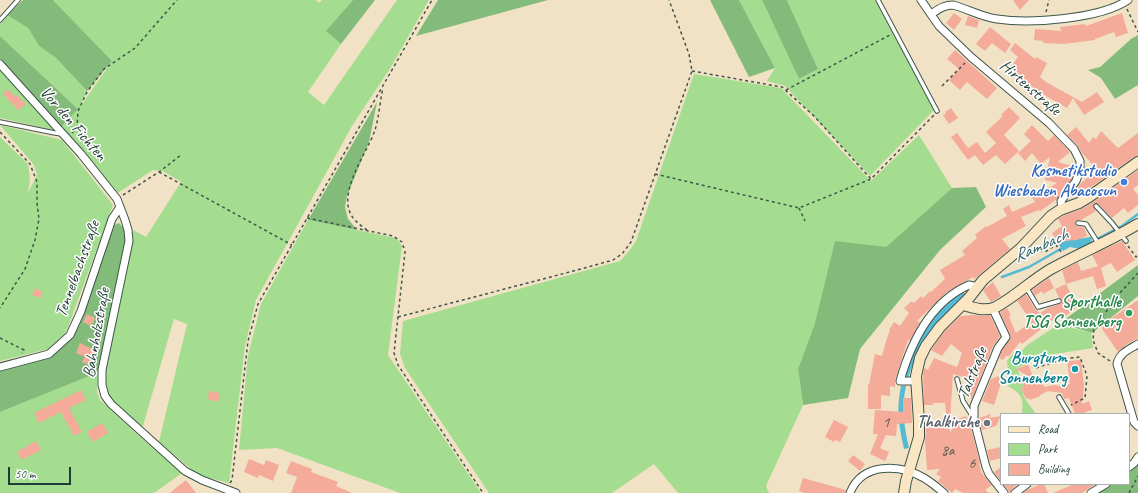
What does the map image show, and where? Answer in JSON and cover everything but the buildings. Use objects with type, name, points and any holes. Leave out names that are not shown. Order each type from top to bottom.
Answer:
[{"type":"main road","points":[[904,493],[917,445],[919,431],[916,382],[918,364],[926,346],[940,327],[970,298],[986,278],[1026,244],[1047,220],[1062,209],[1079,203],[1089,197],[1138,162]]},
{"type":"main road","points":[[963,304],[979,310],[988,310],[1002,304],[1053,268],[1122,235],[1138,224]]},
{"type":"street","name":"Hirtenstraße","points":[[921,0],[939,26],[971,57],[1049,123],[1069,143],[1077,154],[1080,161],[1080,170],[1076,181],[1061,201],[1062,209]]},
{"type":"street","points":[[931,14],[942,7],[953,5],[996,19],[1019,21],[1045,20],[1092,14],[1116,7],[1126,1]]},
{"type":"street","name":"Vor den Fichten","points":[[0,64],[81,154],[117,199],[120,207]]},
{"type":"street","name":"Tennelbachstraße","points":[[0,367],[49,354],[70,335],[81,311],[112,219],[120,207]]},
{"type":"street","name":"Bahnholzstraße","points":[[120,207],[127,225],[129,241],[102,370],[102,385],[105,396],[111,404],[185,471],[223,491],[236,493]]},
{"type":"street","points":[[916,382],[900,381],[910,350],[922,327],[937,309],[954,294],[969,285],[978,287]]},
{"type":"street","name":"Talstraße","points":[[993,308],[1006,337],[998,348],[974,406],[974,420],[988,474],[1004,493]]},
{"type":"street","points":[[1134,424],[1117,364],[1122,354],[1138,344]]},
{"type":"street","points":[[1130,466],[1138,457]]},
{"type":"street","points":[[850,493],[857,481],[867,473],[884,468],[909,471],[925,478],[944,493]]},
{"type":"street","points":[[1015,493],[1026,485]]},
{"type":"street","points":[[1091,493],[1104,485]]},
{"type":"lane","points":[[0,20],[18,0]]},
{"type":"lane","points":[[878,0],[937,111]]},
{"type":"lane","points":[[0,122],[65,136]]},
{"type":"lane","points":[[1096,206],[1122,235]]},
{"type":"lane","points":[[1078,223],[1086,224],[1099,245]]},
{"type":"lane","points":[[1026,286],[1038,308],[1059,300]]},
{"type":"lane","points":[[956,378],[963,401],[974,420]]},
{"type":"lane","points":[[1059,397],[1069,413]]},
{"type":"path","points":[[65,136],[77,127],[78,111],[87,92],[104,69],[135,48],[177,0]]},
{"type":"path","points":[[223,491],[232,480],[248,341],[258,304],[432,0]]},
{"type":"path","points":[[398,317],[581,269],[612,260],[622,254],[631,242],[692,71],[689,54],[669,0]]},
{"type":"path","points":[[1045,20],[1049,0]]},
{"type":"path","points":[[1126,1],[1138,32]]},
{"type":"path","points":[[786,90],[895,32]]},
{"type":"path","points":[[942,86],[971,57]]},
{"type":"path","points":[[692,71],[782,87],[815,117],[871,178]]},
{"type":"path","points":[[368,231],[354,220],[350,213],[347,198],[350,185],[375,130],[383,87]]},
{"type":"path","points":[[655,174],[799,208],[871,178],[932,119],[937,111]]},
{"type":"path","points":[[0,132],[30,164],[37,182],[39,219],[35,240],[25,269],[0,308]]},
{"type":"path","points":[[117,199],[160,172],[181,155]]},
{"type":"path","points":[[160,172],[292,246]]},
{"type":"path","points":[[799,208],[805,222]]},
{"type":"path","points":[[307,218],[393,236],[402,242],[405,252],[394,353],[398,365],[483,493]]},
{"type":"path","points":[[1122,235],[1136,257],[1138,255]]},
{"type":"path","points":[[1026,244],[1029,248],[1045,252],[1056,244],[1062,252]]},
{"type":"path","points":[[1117,364],[1114,364],[1098,353],[1093,340],[1094,328],[1119,294],[1138,273]]},
{"type":"path","points":[[0,338],[24,350],[18,362]]},
{"type":"path","points":[[1036,368],[1063,359],[1080,357],[1087,376],[1085,398],[1066,407]]},
{"type":"path","points":[[1130,493],[1138,476]]},
{"type":"green space","points":[[23,0],[53,0],[112,61],[87,91],[56,58],[39,46],[28,28],[7,15]]},
{"type":"green space","points":[[53,0],[316,0],[319,3],[322,0],[353,0],[327,31],[341,44],[308,92],[324,105],[397,0],[429,0],[391,67],[352,126],[256,300],[245,346],[229,483],[198,475],[159,442],[187,324],[174,319],[142,429],[107,396],[104,384],[104,371],[133,230],[146,237],[181,182],[163,171],[153,170],[116,194],[60,128],[78,109],[0,36],[0,23],[7,15],[28,28],[39,46],[56,58],[87,91],[80,107],[112,61]]},
{"type":"green space","points":[[353,0],[375,0],[341,44],[326,31]]},
{"type":"green space","points":[[438,0],[548,0],[416,36]]},
{"type":"green space","points":[[710,0],[739,0],[775,68],[749,77]]},
{"type":"green space","points":[[739,0],[762,0],[799,79],[818,69],[787,0],[875,0],[934,110],[870,176],[785,86],[767,81],[775,68]]},
{"type":"green space","points":[[762,0],[787,0],[818,69],[799,79]]},
{"type":"green space","points":[[1138,35],[1138,85],[1115,99],[1101,78],[1088,70],[1100,67],[1131,39]]},
{"type":"green space","points":[[0,36],[78,109],[60,128],[0,59]]},
{"type":"green space","points":[[0,66],[54,130],[0,118]]},
{"type":"green space","points":[[694,74],[781,88],[871,181],[919,135],[952,188],[886,247],[815,323],[798,369],[803,405],[766,486],[769,493],[678,493],[654,464],[612,493],[489,493],[405,368],[400,354],[403,321],[620,261],[636,241]]},
{"type":"green space","points":[[377,102],[369,142],[347,196],[345,207],[348,219],[357,230],[308,220]]},
{"type":"green space","points":[[0,125],[62,140],[113,205],[65,333],[48,349],[0,361],[0,137],[28,164],[30,179],[28,193],[37,175],[34,165]]},
{"type":"green space","points":[[976,187],[986,207],[940,250],[860,349],[848,398],[803,405],[798,369],[815,323],[835,241],[886,247],[952,188]]},
{"type":"green space","points":[[308,220],[396,238],[402,246],[388,355],[481,493],[400,493],[277,448],[239,450],[248,355],[261,304]]},
{"type":"green space","points":[[119,223],[125,230],[126,244],[97,373],[0,412],[0,368],[51,355],[72,337],[112,226]]},
{"type":"green space","points":[[1138,265],[1138,296],[1092,333],[1060,323]]},
{"type":"green space","points":[[1059,324],[1091,333],[1093,348],[1036,357],[1029,363],[1017,368],[1024,387],[1021,388],[1025,399],[1035,413],[1022,413],[1023,404],[1021,397],[1008,386],[1007,361],[1013,353],[1017,356],[1026,346]]},
{"type":"green space","points":[[97,373],[97,391],[100,400],[182,473],[154,493],[0,493],[0,412]]},
{"type":"green space","points":[[1138,460],[1138,493],[1100,493],[1099,490],[1106,485],[1130,485],[1130,467]]},
{"type":"water","points":[[1091,237],[1092,243],[1080,249],[1070,247],[1063,251],[1059,245],[1064,241]]},
{"type":"water","points":[[963,291],[966,296],[927,336],[916,355],[908,378],[902,377],[920,335],[938,311],[949,300]]},
{"type":"water","points":[[901,386],[906,386],[904,394],[904,417],[909,448],[904,449],[899,418]]},
{"type":"waterway","name":"Rambach","points":[[1099,238],[1122,226],[1138,214]]},
{"type":"waterway","name":"Rambach","points":[[1002,277],[1029,267],[1064,247]]},
{"type":"place","name":"Kosmetikstudio Wiesbaden Abacosun","points":[[1124,182]]},
{"type":"place","name":"Sporthalle TSG Sonnenberg","points":[[1129,313]]},
{"type":"place","name":"Burgturm Sonnenberg","points":[[1075,369]]},
{"type":"place","name":"Thalkirche","points":[[987,423]]}]
